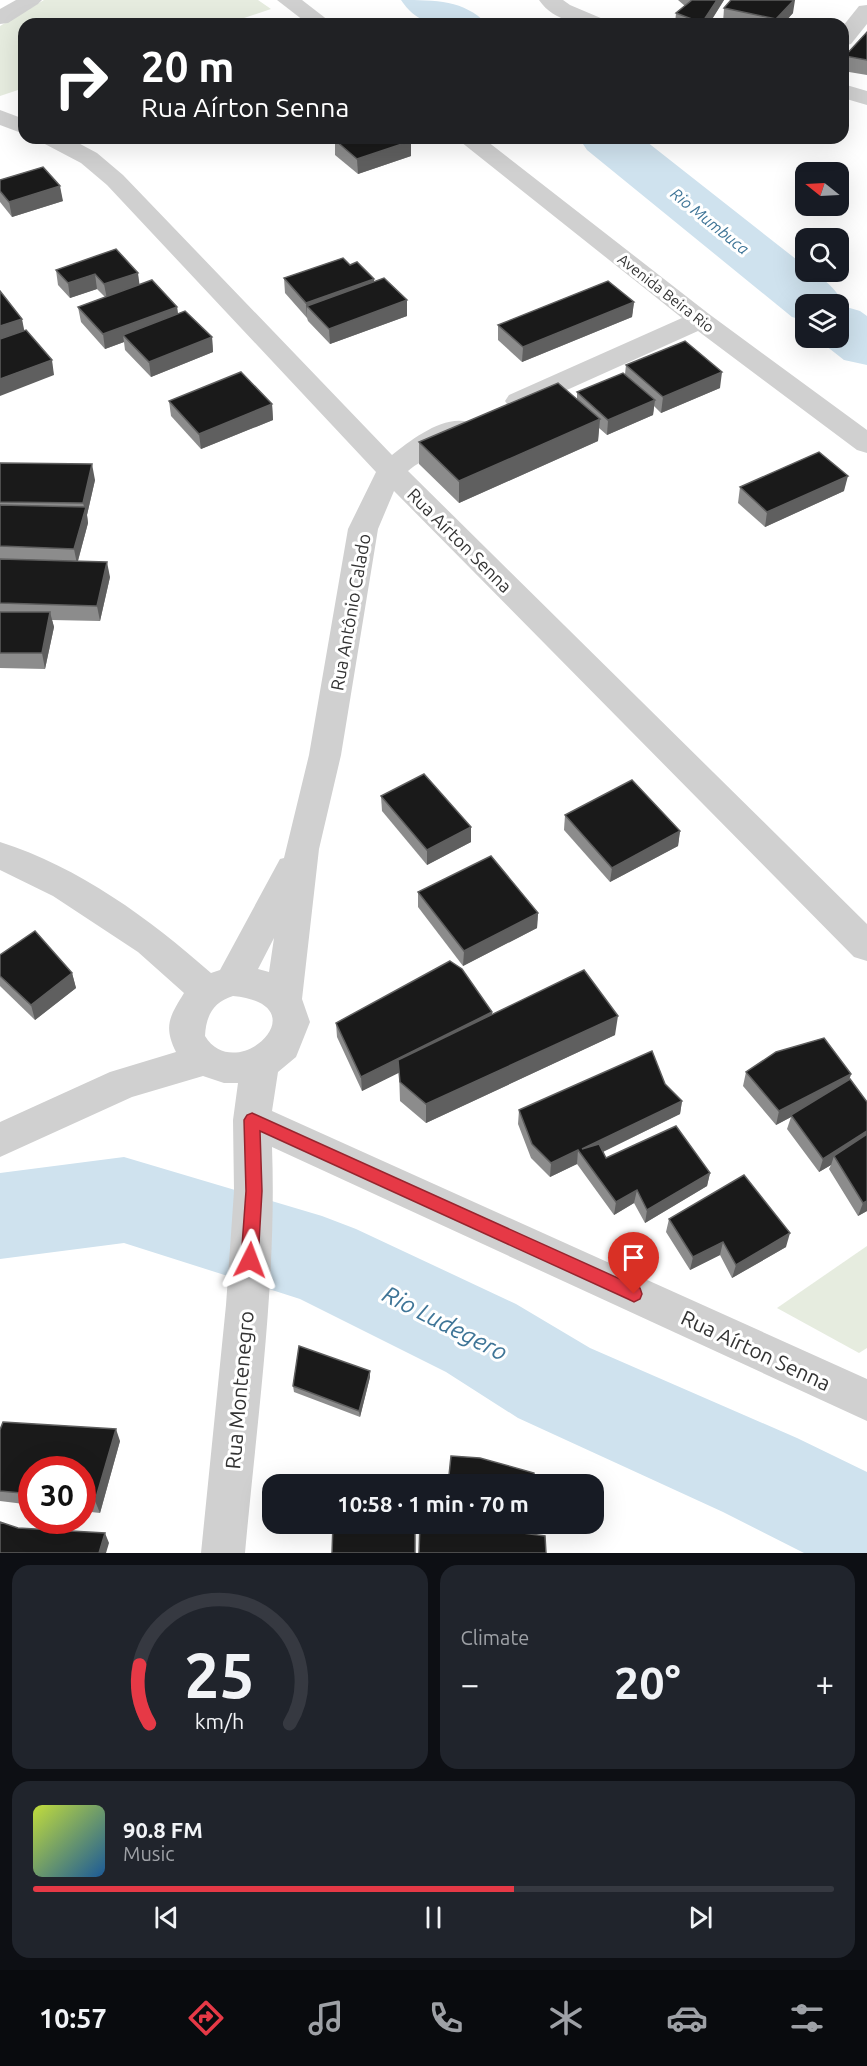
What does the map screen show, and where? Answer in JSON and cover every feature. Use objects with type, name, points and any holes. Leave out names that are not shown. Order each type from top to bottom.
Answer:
[{"type":"street","points":[[0,18],[31,0]]},
{"type":"street","points":[[288,0],[314,18]]},
{"type":"street","points":[[550,0],[562,10],[581,18]]},
{"type":"street","points":[[849,32],[867,11]]},
{"type":"street","points":[[849,93],[867,98]]},
{"type":"street","points":[[0,117],[18,124]]},
{"type":"street","name":"Rua Aírton Senna","points":[[62,144],[88,158],[115,180],[391,471],[867,947]]},
{"type":"street","name":"Avenida Beira Rio","points":[[476,144],[700,320],[867,444]]},
{"type":"street","name":"Rua Antônio Calado","points":[[284,999],[302,849],[325,755],[363,529],[375,500],[391,471],[443,435],[700,320]]},
{"type":"street","name":"Rua Antônio Calado","points":[[220,986],[302,849]]},
{"type":"street","points":[[0,855],[64,886],[220,986],[262,984],[284,999],[292,1022],[283,1047],[220,1058],[123,1083],[0,1140]]},
{"type":"street","points":[[220,986],[188,1012],[220,1058]]},
{"type":"street","name":"Rua Montenegro","points":[[220,1058],[252,1120],[254,1191],[247,1305],[223,1553]]},
{"type":"street","name":"Rua Aírton Senna","points":[[252,1120],[867,1400]]},
{"type":"shaded area","points":[[44,0],[258,0],[271,9],[244,18],[18,18],[18,90],[0,96],[0,26]]},
{"type":"shaded area","points":[[867,1246],[867,1348],[859,1353],[777,1308]]},
{"type":"building","points":[[692,0],[717,0],[705,18],[689,18],[676,13]]},
{"type":"building","points":[[731,0],[794,0],[777,18],[724,8]]},
{"type":"building","points":[[867,32],[867,60],[849,57],[849,52]]},
{"type":"building","points":[[340,144],[402,144],[357,159]]},
{"type":"building","points":[[43,167],[60,186],[9,202],[0,191],[0,180]]},
{"type":"building","points":[[116,249],[138,273],[104,284],[95,274],[68,283],[56,270]]},
{"type":"building","points":[[343,258],[350,265],[357,262],[374,279],[306,303],[284,278]]},
{"type":"building","points":[[384,278],[407,300],[329,329],[307,306]]},
{"type":"building","points":[[152,280],[177,307],[103,334],[78,307]]},
{"type":"building","points":[[608,281],[634,302],[523,347],[498,325]]},
{"type":"building","points":[[0,291],[22,319],[0,326]]},
{"type":"building","points":[[185,311],[212,337],[149,362],[123,335]]},
{"type":"building","points":[[26,330],[52,360],[0,379],[0,339]]},
{"type":"building","points":[[685,341],[722,372],[663,397],[626,365]]},
{"type":"building","points":[[241,372],[272,404],[199,434],[169,401]]},
{"type":"building","points":[[623,373],[655,400],[608,420],[577,392]]},
{"type":"building","points":[[558,383],[600,419],[459,481],[419,442]]},
{"type":"building","points":[[819,452],[848,476],[767,512],[740,487]]},
{"type":"building","points":[[0,463],[92,464],[83,503],[0,502]]},
{"type":"building","points":[[0,505],[86,507],[74,549],[0,546]]},
{"type":"building","points":[[0,559],[107,562],[97,606],[0,603]]},
{"type":"building","points":[[0,612],[50,612],[42,653],[0,653]]},
{"type":"building","points":[[424,774],[471,827],[427,850],[381,796]]},
{"type":"building","points":[[632,780],[680,831],[612,868],[565,815]]},
{"type":"building","points":[[491,856],[538,913],[464,951],[418,892]]},
{"type":"building","points":[[35,931],[72,973],[31,1005],[0,976],[0,955]]},
{"type":"building","points":[[450,961],[462,969],[492,1012],[361,1077],[336,1023]]},
{"type":"building","points":[[584,970],[618,1016],[426,1104],[400,1082],[398,1060]]},
{"type":"building","points":[[824,1038],[851,1074],[779,1111],[746,1072],[776,1052]]},
{"type":"building","points":[[652,1051],[665,1084],[682,1101],[582,1149],[599,1144],[606,1158],[676,1126],[710,1173],[647,1210],[637,1190],[616,1202],[578,1150],[551,1163],[532,1144],[519,1110]]},
{"type":"building","points":[[850,1079],[867,1102],[867,1131],[823,1159],[791,1115]]},
{"type":"building","points":[[867,1134],[867,1201],[863,1203],[834,1156]]},
{"type":"building","points":[[744,1175],[790,1233],[736,1265],[723,1242],[693,1257],[669,1219]]},
{"type":"building","points":[[299,1346],[370,1371],[359,1411],[293,1386]]},
{"type":"building","points":[[3,1422],[116,1429],[96,1498],[96,1456],[18,1456],[18,1493],[0,1491],[0,1430]]},
{"type":"building","points":[[451,1456],[480,1458],[534,1473],[534,1474],[449,1474]]},
{"type":"building","points":[[0,1522],[18,1528],[18,1534],[105,1533],[99,1553],[0,1553]]},
{"type":"building","points":[[333,1534],[415,1534],[415,1553],[332,1553]]},
{"type":"building","points":[[420,1534],[545,1536],[546,1553],[419,1553]]},
{"type":"waterway","name":"Rio Mumbuca","points":[[426,0],[452,18]]},
{"type":"waterway","name":"Rio Mumbuca","points":[[614,144],[802,294]]},
{"type":"waterway","name":"Rio Mumbuca","points":[[849,332],[867,346]]},
{"type":"waterway","name":"Rio Ludegero","points":[[0,1216],[124,1200],[322,1261],[481,1338],[554,1383],[760,1475],[867,1528]]},
{"type":"route","points":[[250,1260],[254,1191],[252,1120],[634,1294]]}]
